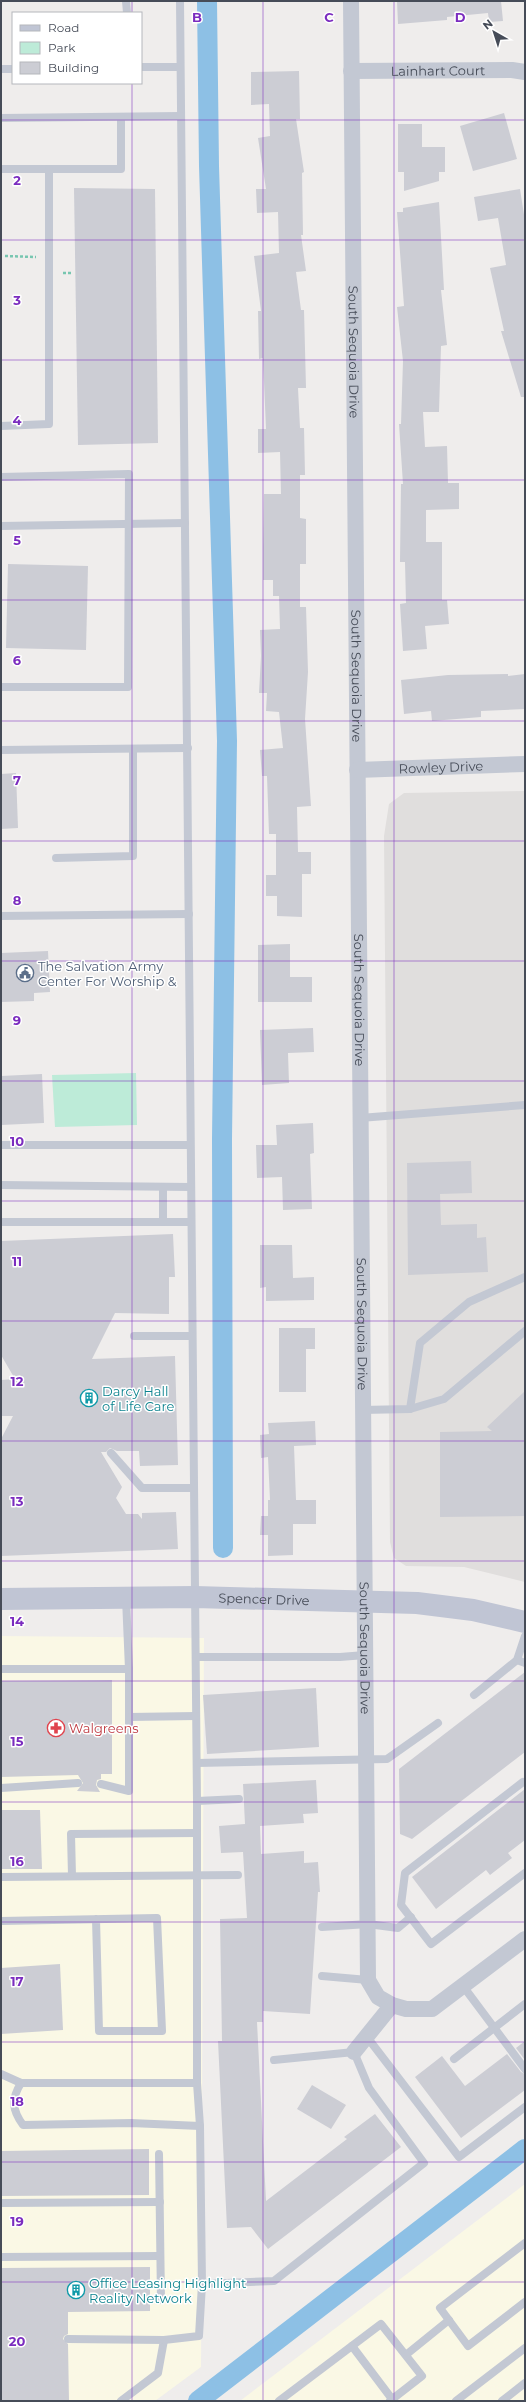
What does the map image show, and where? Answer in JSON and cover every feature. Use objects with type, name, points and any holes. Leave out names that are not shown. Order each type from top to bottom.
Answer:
[{"type":"street","name":"South Sequoia Drive","points":[[350,1],[368,1980]]},
{"type":"street","name":"Lainhart Court","points":[[351,71],[525,72]]},
{"type":"street","name":"Rowley Drive","points":[[357,770],[525,764]]},
{"type":"street","name":"Spencer Drive","points":[[1,1599],[195,1597],[417,1603],[466,1609],[525,1622]]},
{"type":"street","points":[[368,1980],[378,1997],[392,2005],[406,2009],[432,2009],[525,1939]]},
{"type":"street","points":[[354,2052],[392,2005]]},
{"type":"lane","points":[[126,1],[126,12]]},
{"type":"lane","points":[[68,2339],[164,2340],[199,2336],[202,2284],[200,2126],[197,2083],[198,1874],[196,1657],[192,1488],[188,748],[180,116],[180,1]]},
{"type":"lane","points":[[142,67],[180,67]]},
{"type":"lane","points":[[1,69],[12,69]]},
{"type":"lane","points":[[1,118],[180,116]]},
{"type":"lane","points":[[1,169],[122,169],[122,117]]},
{"type":"lane","points":[[1,426],[48,424],[49,169]]},
{"type":"lane","points":[[1,477],[129,474],[128,687],[1,688]]},
{"type":"lane","points":[[1,526],[129,522],[185,523]]},
{"type":"lane","points":[[1,750],[188,748]]},
{"type":"lane","points":[[56,858],[133,856],[133,749]]},
{"type":"lane","points":[[1,916],[189,914]]},
{"type":"lane","points":[[360,1118],[525,1105]]},
{"type":"lane","points":[[1,1145],[190,1145]]},
{"type":"lane","points":[[1,1185],[191,1187]]},
{"type":"lane","points":[[162,1222],[163,1187]]},
{"type":"lane","points":[[1,1222],[191,1222]]},
{"type":"lane","points":[[410,1409],[420,1343],[469,1302],[525,1277]]},
{"type":"lane","points":[[362,1410],[410,1409],[444,1398],[525,1331]]},
{"type":"lane","points":[[134,1336],[192,1336]]},
{"type":"lane","points":[[111,1453],[142,1488],[192,1488]]},
{"type":"lane","points":[[101,1784],[129,1792],[129,1669],[126,1598]]},
{"type":"lane","points":[[474,1695],[521,1662],[525,1636]]},
{"type":"lane","points":[[196,1657],[340,1657],[365,1655]]},
{"type":"lane","points":[[1,1669],[129,1669]]},
{"type":"lane","points":[[129,1717],[196,1716]]},
{"type":"lane","points":[[197,1763],[366,1761],[387,1759],[438,1723]]},
{"type":"lane","points":[[524,1782],[405,1873],[401,1905],[431,1944],[525,1873]]},
{"type":"lane","points":[[1,1788],[78,1783]]},
{"type":"lane","points":[[197,1801],[239,1799]]},
{"type":"lane","points":[[72,1876],[71,1834],[197,1833]]},
{"type":"lane","points":[[1,1877],[198,1874],[238,1875]]},
{"type":"lane","points":[[322,1927],[368,1924],[398,1928],[410,1917]]},
{"type":"lane","points":[[1,1921],[96,1919],[157,1918],[162,2031],[100,2031],[96,1919]]},
{"type":"lane","points":[[322,1976],[368,1980]]},
{"type":"lane","points":[[463,1986],[525,2068]]},
{"type":"lane","points":[[454,2059],[525,2004]]},
{"type":"lane","points":[[367,2037],[459,2157],[525,2107]]},
{"type":"lane","points":[[202,2284],[274,2281],[424,2162],[369,2088],[354,2052],[274,2060]]},
{"type":"lane","points":[[1,2074],[21,2083],[197,2083]]},
{"type":"lane","points":[[21,2083],[15,2093],[13,2105],[22,2125],[131,2124],[200,2126]]},
{"type":"lane","points":[[160,2154],[160,2300]]},
{"type":"lane","points":[[1,2203],[160,2202]]},
{"type":"lane","points":[[525,2243],[440,2308],[468,2346],[525,2302]]},
{"type":"lane","points":[[1,2257],[160,2256]]},
{"type":"lane","points":[[407,2354],[449,2320]]},
{"type":"lane","points":[[279,2401],[352,2346],[382,2324],[407,2354],[422,2376],[391,2400],[352,2346]]},
{"type":"lane","points":[[121,2401],[158,2373],[164,2340]]},
{"type":"lane","points":[[456,2401],[525,2348]]},
{"type":"lane","points":[[502,2401],[525,2383]]},
{"type":"path","points":[[5,256],[38,257]]},
{"type":"path","points":[[58,273],[73,273]]},
{"type":"shaded area","points":[[525,791],[525,1582],[464,1567],[406,1566],[394,1558],[390,1542],[384,836],[389,804],[404,793]]},
{"type":"shaded area","points":[[1,1636],[204,1638],[201,2367],[155,2401],[1,2401]]},
{"type":"shaded area","points":[[525,2184],[525,2401],[240,2401]]},
{"type":"green space","points":[[136,1073],[137,1125],[55,1127],[52,1075]]},
{"type":"building","points":[[397,1],[501,1],[503,21],[489,22],[488,13],[447,17],[447,20],[398,24]]},
{"type":"building","points":[[299,71],[300,119],[296,119],[304,172],[302,173],[303,235],[301,235],[306,271],[296,272],[301,310],[304,310],[306,388],[298,388],[300,428],[304,428],[305,475],[300,475],[300,518],[306,519],[306,564],[300,564],[300,607],[306,607],[308,672],[305,719],[311,806],[297,807],[298,852],[311,852],[311,874],[302,874],[302,917],[277,916],[277,896],[266,896],[266,875],[276,875],[276,834],[269,834],[267,776],[262,776],[260,750],[283,748],[279,712],[266,711],[267,693],[259,693],[261,656],[260,630],[280,629],[279,596],[273,596],[273,580],[263,580],[264,494],[281,494],[280,452],[258,453],[258,429],[266,429],[263,358],[259,359],[258,311],[261,311],[254,256],[279,253],[278,212],[257,213],[256,189],[266,189],[258,138],[270,136],[269,104],[251,105],[251,72]]},
{"type":"building","points":[[504,113],[517,159],[473,171],[460,126]]},
{"type":"building","points":[[398,124],[422,124],[422,147],[445,147],[445,172],[439,172],[439,181],[404,191],[404,172],[398,172]]},
{"type":"building","points":[[74,188],[155,189],[158,443],[78,445]]},
{"type":"building","points":[[520,189],[525,221],[525,397],[521,397],[501,331],[504,331],[490,268],[506,265],[498,218],[478,221],[474,197]]},
{"type":"building","points":[[439,202],[444,290],[441,290],[447,345],[441,346],[439,412],[423,412],[425,447],[447,446],[448,483],[459,483],[459,509],[426,510],[426,542],[442,542],[442,600],[447,600],[449,624],[425,626],[427,649],[403,651],[400,604],[406,603],[405,562],[400,562],[401,484],[403,484],[399,424],[401,424],[403,361],[397,307],[404,306],[397,212],[403,212],[403,208]]},
{"type":"building","points":[[8,564],[88,566],[86,650],[6,648]]},
{"type":"building","points":[[508,674],[508,676],[525,674],[525,709],[481,711],[481,717],[432,721],[431,711],[404,714],[401,680],[448,675]]},
{"type":"building","points":[[16,773],[18,828],[1,829],[1,774]]},
{"type":"building","points":[[290,944],[290,977],[312,977],[312,1002],[258,1002],[258,945]]},
{"type":"building","name":"The Salvation Army Center For Worship &","points":[[48,951],[50,992],[34,993],[34,1001],[1,1002],[1,953]]},
{"type":"building","points":[[313,1028],[314,1052],[288,1053],[289,1083],[262,1085],[260,1030]]},
{"type":"building","points":[[42,1074],[44,1123],[1,1125],[1,1076]]},
{"type":"building","points":[[313,1123],[314,1153],[310,1154],[312,1209],[283,1210],[282,1177],[257,1178],[256,1145],[277,1145],[276,1125]]},
{"type":"building","points":[[471,1161],[472,1193],[440,1194],[441,1225],[477,1224],[477,1238],[486,1237],[488,1272],[408,1275],[407,1163]]},
{"type":"building","name":"Darcy Hall of Life Care","points":[[173,1234],[175,1277],[169,1277],[169,1314],[115,1313],[92,1359],[175,1356],[178,1465],[140,1466],[139,1451],[117,1451],[110,1448],[106,1452],[101,1452],[122,1487],[116,1498],[126,1514],[138,1514],[142,1519],[142,1513],[176,1512],[178,1549],[1,1556],[1,1439],[13,1416],[1,1416],[1,1380],[15,1379],[1,1355],[1,1241]]},
{"type":"building","points":[[260,1245],[292,1245],[293,1278],[314,1277],[314,1300],[266,1301],[266,1287],[260,1288]]},
{"type":"building","points":[[279,1328],[315,1328],[315,1349],[306,1349],[306,1392],[279,1392]]},
{"type":"building","points":[[525,1391],[525,1516],[440,1517],[440,1432],[492,1431],[487,1427]]},
{"type":"building","points":[[315,1421],[316,1445],[294,1446],[296,1500],[316,1500],[316,1524],[293,1524],[293,1555],[268,1556],[268,1535],[260,1535],[261,1516],[268,1516],[268,1500],[270,1500],[268,1457],[261,1458],[260,1435],[269,1434],[268,1423]]},
{"type":"building","points":[[525,1672],[525,1752],[412,1839],[400,1834],[399,1769]]},
{"type":"building","name":"Walgreens","points":[[112,1680],[112,1774],[101,1774],[101,1779],[97,1780],[96,1785],[100,1792],[77,1791],[83,1783],[78,1775],[1,1777],[1,1681]]},
{"type":"building","points":[[316,1688],[319,1747],[207,1754],[203,1695]]},
{"type":"building","points":[[316,1780],[318,1813],[303,1814],[304,1823],[260,1826],[261,1854],[304,1851],[304,1863],[318,1862],[320,1892],[318,1892],[310,2014],[263,2011],[263,2022],[257,2022],[266,2201],[347,2139],[344,2137],[375,2114],[401,2147],[268,2249],[251,2227],[227,2228],[218,2041],[222,2041],[220,1919],[247,1918],[243,1852],[221,1853],[219,1826],[245,1824],[243,1784]]},
{"type":"building","points":[[525,1789],[525,1840],[508,1853],[512,1858],[490,1875],[486,1870],[436,1909],[412,1877]]},
{"type":"building","points":[[1,1810],[40,1810],[42,1869],[1,1869]]},
{"type":"building","points":[[60,1964],[63,2030],[1,2034],[1,1968]]},
{"type":"building","points":[[525,2041],[525,2060],[516,2048]]},
{"type":"building","points":[[507,2054],[521,2072],[525,2074],[525,2090],[461,2138],[415,2077],[442,2056],[465,2086]]},
{"type":"building","points":[[312,2085],[346,2105],[331,2129],[297,2109]]},
{"type":"building","points":[[149,2149],[149,2195],[1,2196],[1,2151]]},
{"type":"building","points":[[150,2267],[150,2311],[68,2312],[68,2334],[64,2336],[63,2339],[68,2344],[69,2401],[1,2401],[1,2268]]},
{"type":"waterway","points":[[207,1],[209,166],[227,741],[222,1139],[223,1548]]},
{"type":"waterway","points":[[198,2401],[525,2149]]},
{"type":"place","name":"The Salvation Army Center For Worship &","points":[[25,973]]},
{"type":"place","name":"Darcy Hall of Life Care","points":[[89,1398]]},
{"type":"place","name":"Walgreens","points":[[56,1728]]},
{"type":"place","name":"Office Leasing Highlight Reality Network","points":[[76,2290]]}]
